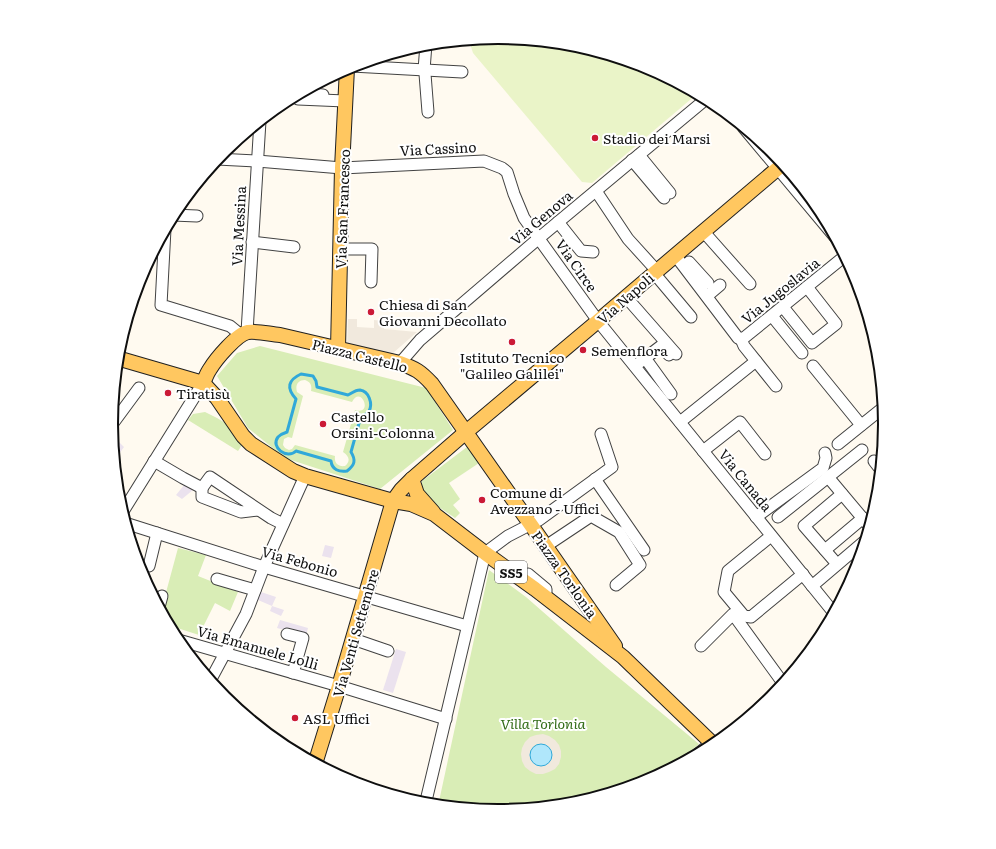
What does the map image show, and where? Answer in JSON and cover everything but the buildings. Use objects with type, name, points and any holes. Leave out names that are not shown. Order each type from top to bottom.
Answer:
[{"type":"main road","name":"Via San Francesco","points":[[338,349],[342,168],[346,76]]},
{"type":"main road","name":"Via Napoli","points":[[466,432],[778,168]]},
{"type":"main road","name":"Piazza Castello","points":[[244,334],[260,332],[280,335],[400,363],[414,368],[432,384],[466,432]]},
{"type":"main road","points":[[203,383],[210,369],[231,343],[244,334]]},
{"type":"main road","points":[[123,360],[203,383],[217,398],[243,436],[251,444],[293,471],[304,476],[393,501],[412,479],[466,432]]},
{"type":"main road","name":"Piazza Torlonia","points":[[466,432],[623,657]]},
{"type":"main road","points":[[412,479],[417,494],[434,514]]},
{"type":"main road","name":"Piazza Torlonia","points":[[393,501],[411,504],[434,514],[623,657],[711,739]]},
{"type":"main road","name":"Via Venti Settembre","points":[[317,759],[340,686],[393,501]]},
{"type":"street","points":[[425,51],[424,70],[428,112]]},
{"type":"street","points":[[368,67],[462,72]]},
{"type":"street","points":[[312,93],[345,98]]},
{"type":"street","points":[[302,99],[345,98]]},
{"type":"street","name":"Via Genova","points":[[400,363],[420,340],[539,238],[701,103]]},
{"type":"street","name":"Via Messina","points":[[244,334],[259,128]]},
{"type":"street","points":[[635,158],[667,196]]},
{"type":"street","name":"Via Cassino","points":[[225,159],[342,168],[484,161],[502,168],[507,172],[524,218],[539,238]]},
{"type":"street","points":[[596,191],[628,239],[691,317]]},
{"type":"street","points":[[180,215],[197,216]]},
{"type":"street","points":[[558,222],[581,251],[594,252]]},
{"type":"street","points":[[701,232],[728,269]]},
{"type":"street","points":[[701,232],[750,284]]},
{"type":"street","name":"Via Circe","points":[[539,238],[598,321],[635,366]]},
{"type":"street","points":[[164,241],[161,305],[230,326],[244,334]]},
{"type":"street","points":[[252,242],[294,247]]},
{"type":"street","points":[[340,249],[372,249],[371,282]]},
{"type":"street","points":[[678,253],[708,283]]},
{"type":"street","name":"Via Jugoslavia","points":[[678,253],[738,338],[742,339],[841,260]]},
{"type":"street","points":[[707,296],[720,286]]},
{"type":"street","points":[[783,307],[812,343],[836,324],[807,287]]},
{"type":"street","points":[[628,296],[661,325]]},
{"type":"street","points":[[628,296],[674,357],[661,346],[635,366]]},
{"type":"street","points":[[772,316],[802,353]]},
{"type":"street","points":[[742,339],[744,346],[776,386]]},
{"type":"street","points":[[645,358],[671,394]]},
{"type":"street","points":[[680,422],[756,361]]},
{"type":"street","name":"Via Canada","points":[[635,366],[831,609]]},
{"type":"street","points":[[813,366],[861,425]]},
{"type":"street","points":[[126,506],[203,383]]},
{"type":"street","points":[[118,416],[139,388]]},
{"type":"street","points":[[838,444],[878,412]]},
{"type":"street","points":[[703,451],[740,422],[765,454]]},
{"type":"street","points":[[427,798],[485,553],[508,536],[539,520],[612,467],[602,434]]},
{"type":"street","points":[[778,517],[862,450]]},
{"type":"street","points":[[756,516],[822,468],[826,458],[825,453]]},
{"type":"street","points":[[154,461],[202,488]]},
{"type":"street","points":[[213,676],[246,614],[264,567],[304,476]]},
{"type":"street","points":[[258,510],[241,512],[202,497],[202,488],[210,477],[258,510],[283,524]]},
{"type":"street","points":[[825,550],[843,535],[866,522],[828,477]]},
{"type":"street","points":[[595,479],[644,550]]},
{"type":"street","points":[[837,564],[804,526],[842,494]]},
{"type":"street","points":[[546,546],[591,516],[619,532],[640,565],[616,585]]},
{"type":"street","name":"Via Febonio","points":[[131,525],[264,567],[467,626]]},
{"type":"street","points":[[149,566],[157,533]]},
{"type":"street","points":[[843,535],[855,549]]},
{"type":"street","points":[[772,536],[728,571],[724,592],[744,616],[751,617],[803,574]]},
{"type":"street","points":[[812,586],[858,546]]},
{"type":"street","points":[[217,579],[255,590]]},
{"type":"street","points":[[161,600],[162,596]]},
{"type":"street","points":[[701,646],[733,614],[779,681]]},
{"type":"street","points":[[287,634],[303,638],[294,673]]},
{"type":"street","points":[[353,639],[388,651]]},
{"type":"street","points":[[294,673],[306,641]]},
{"type":"street","name":"Via Emanuele Lolli","points":[[186,642],[340,686],[446,720]]},
{"type":"shaded area","points":[[348,319],[357,319],[357,327],[374,328],[374,320],[384,321],[384,329],[417,332],[393,353],[347,347]]},
{"type":"shaded area","points":[[118,441],[124,447],[119,454],[118,449]]},
{"type":"shaded area","points":[[185,484],[193,490],[182,499],[176,495]]},
{"type":"shaded area","points":[[325,545],[334,547],[331,558],[322,556]]},
{"type":"shaded area","points":[[261,592],[276,597],[272,606],[258,600]]},
{"type":"shaded area","points":[[272,606],[284,610],[281,616],[270,611]]},
{"type":"shaded area","points":[[280,620],[308,628],[306,636],[277,628]]},
{"type":"shaded area","points":[[396,649],[406,652],[393,693],[383,690]]},
{"type":"shaded area","points":[[543,734],[549,736],[559,745],[561,751],[559,764],[555,769],[543,774],[536,774],[530,771],[525,767],[522,761],[521,754],[525,742],[530,737]],"holes":[[[535,745],[545,745],[552,756],[548,763],[532,761],[530,758],[530,751]]]},
{"type":"green space","name":"Stadio dei Marsi","points":[[498,44],[548,47],[572,51],[620,64],[644,73],[693,98],[592,183],[582,182],[473,53],[471,45]]},
{"type":"green space","points":[[260,346],[426,388],[453,430],[380,489],[285,458],[248,428],[217,376],[237,353]],"holes":[[[305,380],[311,384],[311,391],[352,402],[355,397],[359,396],[364,402],[364,409],[361,411],[355,410],[343,452],[347,455],[349,460],[345,466],[340,466],[337,464],[335,461],[335,456],[295,445],[289,450],[283,445],[284,439],[288,437],[292,438],[303,396],[297,392],[296,389],[299,382]]]},
{"type":"green space","points":[[205,412],[227,424],[242,445],[238,451],[188,420],[193,414]]},
{"type":"green space","points":[[467,447],[479,463],[449,483],[460,499],[453,505],[460,513],[455,518],[427,499],[421,490],[422,481]]},
{"type":"green space","points":[[178,548],[206,555],[198,576],[238,592],[230,611],[215,603],[199,635],[176,628],[163,605]]},
{"type":"green space","name":"Villa Torlonia","points":[[489,570],[526,597],[606,667],[699,744],[686,755],[644,776],[620,785],[572,798],[548,802],[498,805],[439,801]]},
{"type":"water","points":[[541,744],[549,747],[552,755],[549,763],[541,766],[533,763],[530,755],[533,747]]},
{"type":"waterway","points":[[301,374],[313,376],[317,387],[348,395],[360,390],[368,395],[371,405],[369,411],[361,416],[351,452],[354,462],[352,467],[347,471],[336,470],[331,461],[296,451],[288,454],[284,453],[276,445],[278,437],[287,432],[296,399],[290,388],[291,382],[301,374]]},
{"type":"place","name":"Stadio dei Marsi","points":[[595,138]]},
{"type":"place","name":"Chiesa di San Giovanni Decollato","points":[[371,312]]},
{"type":"place","name":"Istituto Tecnico \"Galileo Galilei\"","points":[[512,342]]},
{"type":"place","name":"Semenflora","points":[[583,350]]},
{"type":"place","name":"Tiratisù","points":[[168,393]]},
{"type":"place","name":"Castello Orsini-Colonna","points":[[323,424]]},
{"type":"place","name":"Comune di Avezzano - Uffici","points":[[482,500]]},
{"type":"place","name":"ASL Uffici","points":[[295,718]]}]
